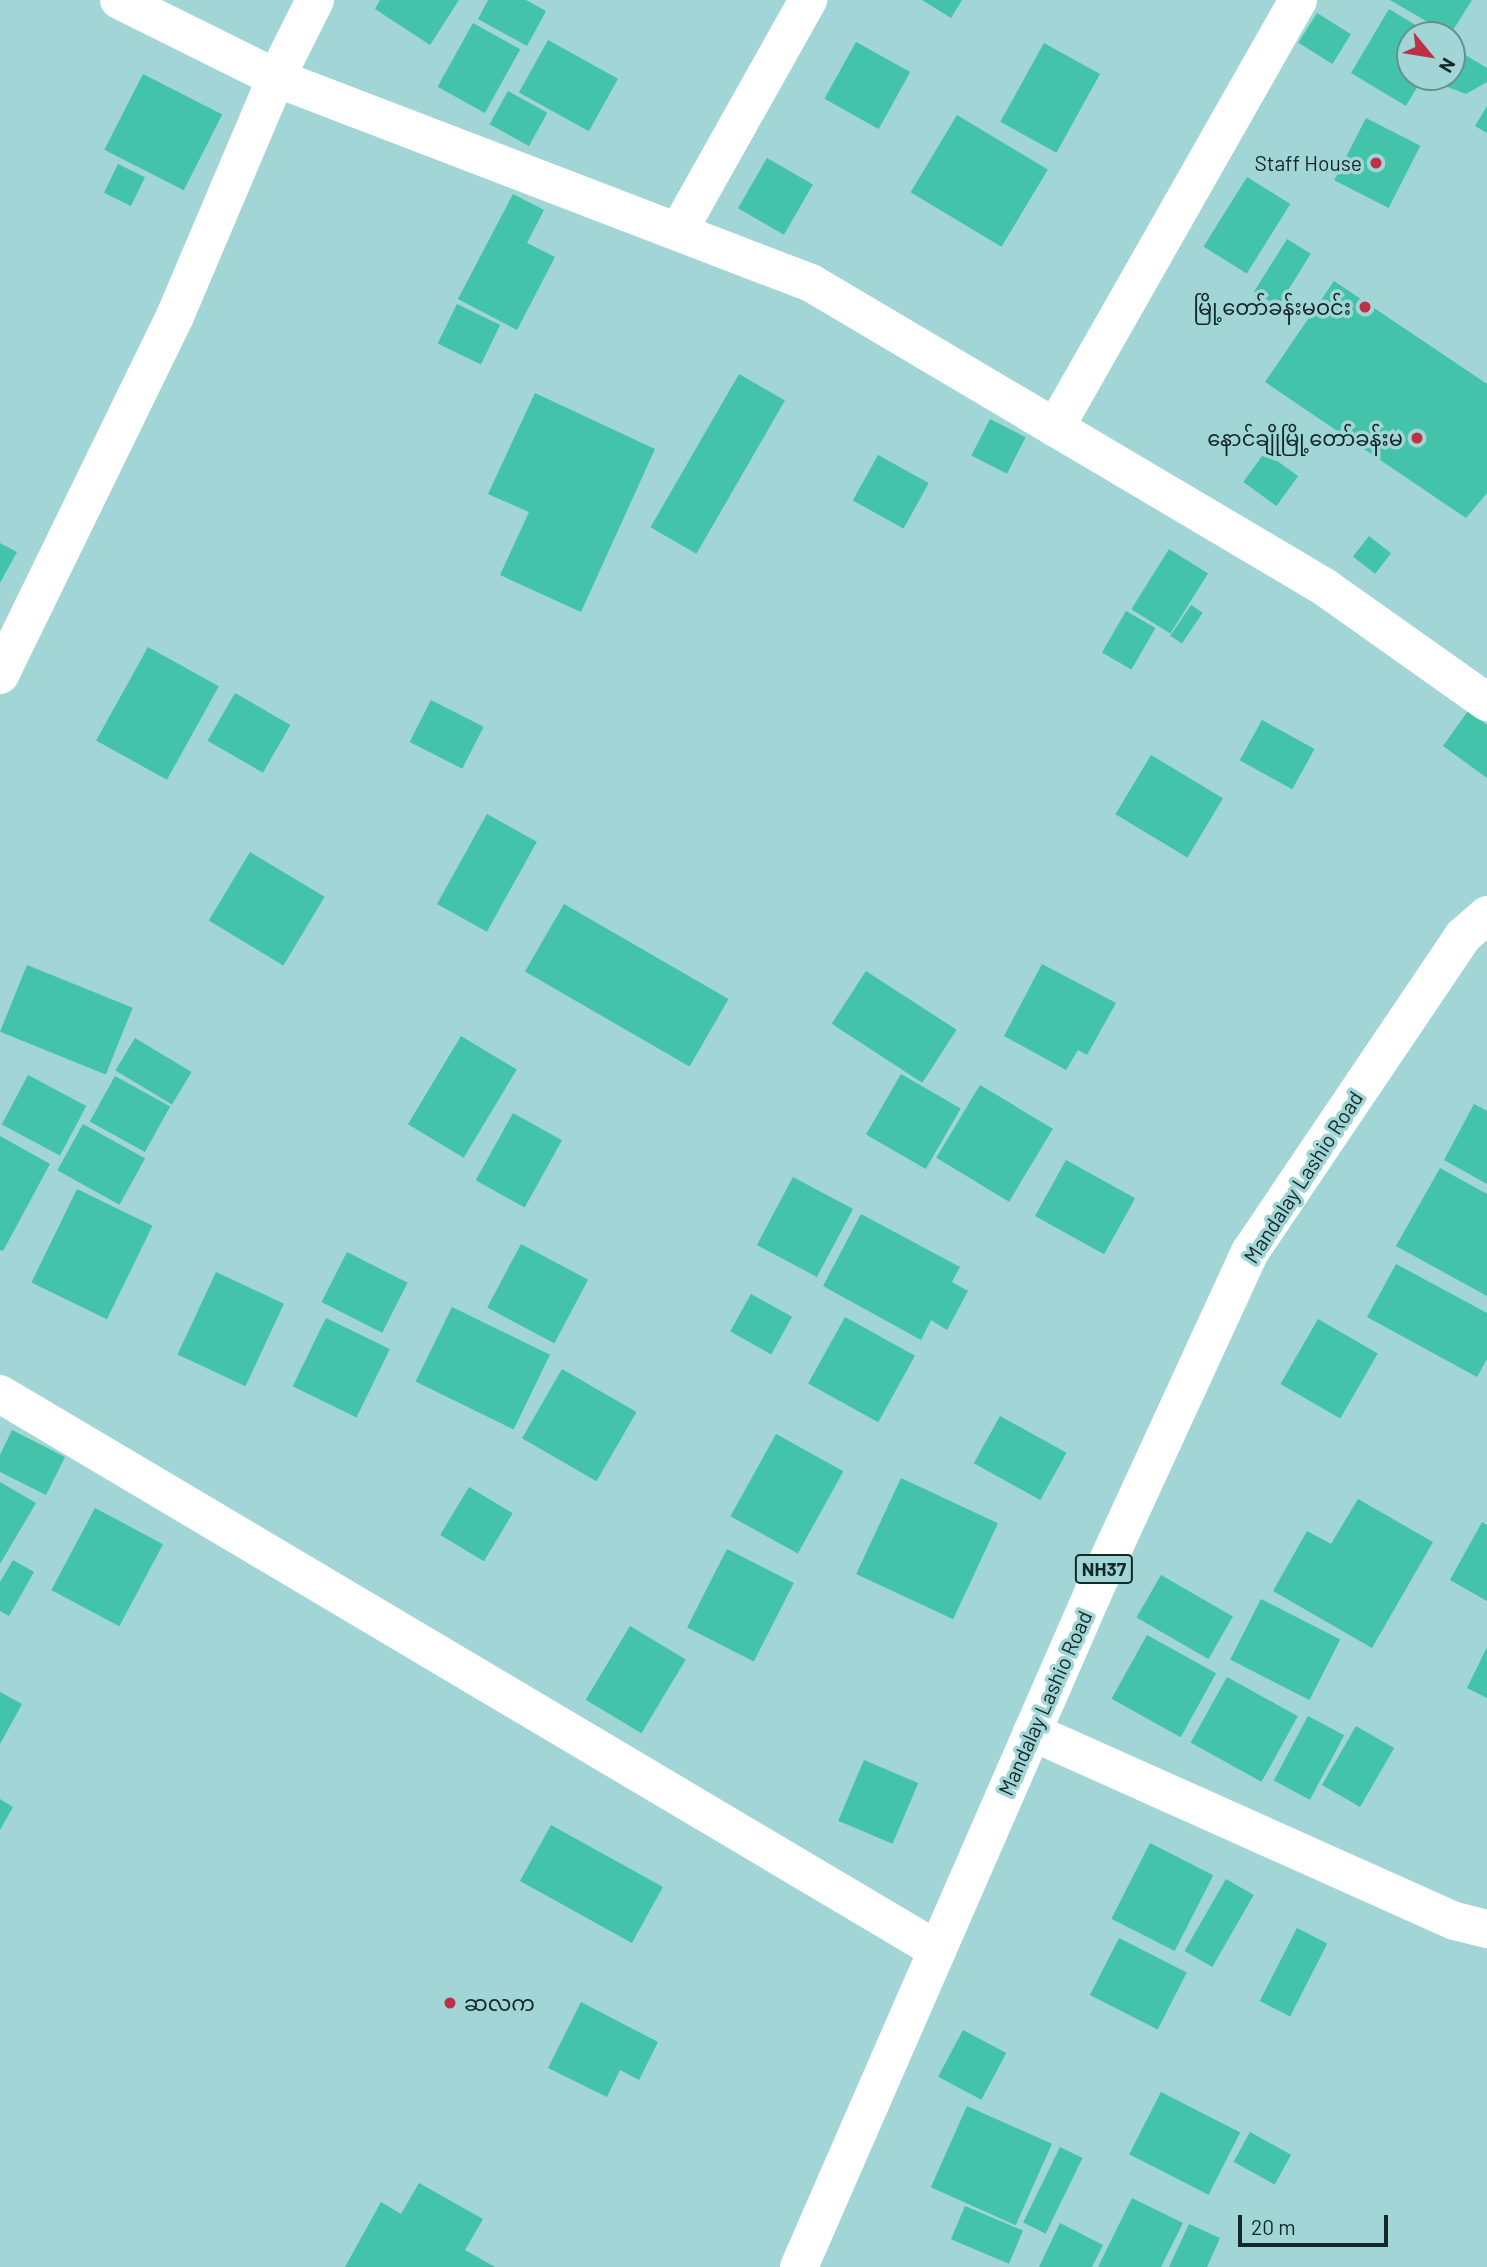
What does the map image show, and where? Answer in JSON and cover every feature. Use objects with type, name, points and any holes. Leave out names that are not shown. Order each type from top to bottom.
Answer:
[{"type":"main road","points":[[119,0],[276,78],[680,230],[811,283],[1323,586],[1487,702]]},
{"type":"main road","points":[[0,675],[175,316],[276,78],[315,0]]},
{"type":"main road","points":[[680,230],[808,0]]},
{"type":"main road","points":[[1055,428],[1298,0]]},
{"type":"main road","name":"Mandalay Lashio Road","points":[[799,2267],[1032,1732],[1250,1252],[1463,936],[1487,915]]},
{"type":"main road","points":[[0,1394],[937,1950]]},
{"type":"main road","points":[[1032,1732],[1455,1921],[1487,1929]]},
{"type":"building","points":[[380,0],[459,0],[430,45],[375,9]]},
{"type":"building","points":[[488,0],[526,0],[546,11],[527,46],[478,19]]},
{"type":"building","points":[[922,0],[962,0],[951,18]]},
{"type":"building","points":[[1390,0],[1472,0],[1459,21],[1426,21]]},
{"type":"building","points":[[1389,9],[1409,21],[1396,21],[1396,91],[1415,91],[1406,106],[1351,73]]},
{"type":"building","points":[[1317,13],[1351,34],[1332,64],[1298,43]]},
{"type":"building","points":[[473,23],[520,49],[485,113],[438,87]]},
{"type":"building","points":[[548,40],[618,79],[589,131],[519,92]]},
{"type":"building","points":[[856,42],[910,72],[879,129],[824,99]]},
{"type":"building","points":[[1044,43],[1100,74],[1056,153],[1000,122]]},
{"type":"building","points":[[1466,55],[1487,68],[1487,82],[1466,94],[1458,91],[1466,91]]},
{"type":"building","points":[[143,74],[222,114],[184,190],[104,150]]},
{"type":"building","points":[[508,91],[547,113],[529,146],[490,124]]},
{"type":"building","points":[[1487,106],[1487,133],[1475,126]]},
{"type":"building","points":[[957,115],[1048,170],[1002,247],[911,192]]},
{"type":"building","name":"Staff House","points":[[1366,118],[1420,146],[1389,208],[1334,180]]},
{"type":"building","points":[[767,158],[813,184],[784,235],[738,208]]},
{"type":"building","points":[[118,164],[145,177],[131,206],[104,193]]},
{"type":"building","points":[[1247,177],[1290,204],[1247,274],[1204,247]]},
{"type":"building","points":[[513,194],[544,210],[527,243],[555,257],[517,330],[458,299]]},
{"type":"building","points":[[1287,239],[1311,254],[1278,306],[1254,292]]},
{"type":"building","name":"နောင်ချိုမြို့တော်ခန်းမ","points":[[1334,281],[1487,384],[1487,493],[1466,518],[1265,382]]},
{"type":"building","points":[[457,304],[500,325],[481,365],[438,344]]},
{"type":"building","points":[[739,374],[785,400],[696,554],[650,527]]},
{"type":"building","points":[[535,393],[655,449],[581,612],[500,575],[529,512],[488,494]]},
{"type":"building","points":[[990,419],[1026,437],[1007,474],[971,456]]},
{"type":"building","points":[[1265,452],[1298,476],[1276,506],[1243,482]]},
{"type":"building","points":[[878,455],[929,483],[904,529],[853,500]]},
{"type":"building","points":[[1369,536],[1391,553],[1375,574],[1353,556]]},
{"type":"building","points":[[0,543],[17,552],[0,583]]},
{"type":"building","points":[[1169,549],[1208,573],[1170,634],[1131,609]]},
{"type":"building","points":[[1191,605],[1203,613],[1182,644],[1170,636]]},
{"type":"building","points":[[1126,611],[1155,628],[1131,670],[1102,653]]},
{"type":"building","points":[[148,647],[219,686],[167,780],[96,741]]},
{"type":"building","points":[[235,693],[290,725],[263,773],[207,741]]},
{"type":"building","points":[[431,700],[484,727],[462,769],[410,742]]},
{"type":"building","points":[[1468,711],[1487,725],[1487,778],[1443,746]]},
{"type":"building","points":[[1262,720],[1314,749],[1292,789],[1240,760]]},
{"type":"building","points":[[1151,755],[1223,798],[1187,857],[1115,814]]},
{"type":"building","points":[[487,814],[537,842],[487,932],[437,904]]},
{"type":"building","points":[[250,852],[325,897],[283,965],[209,921]]},
{"type":"building","points":[[564,904],[729,999],[690,1067],[525,972]]},
{"type":"building","points":[[1042,964],[1116,1003],[1087,1055],[1078,1050],[1066,1070],[1004,1036]]},
{"type":"building","points":[[27,965],[133,1008],[106,1074],[0,1032]]},
{"type":"building","points":[[866,971],[957,1030],[922,1083],[832,1024]]},
{"type":"building","points":[[461,1036],[517,1069],[464,1158],[408,1124]]},
{"type":"building","points":[[135,1038],[192,1072],[172,1105],[115,1071]]},
{"type":"building","points":[[901,1074],[961,1108],[926,1169],[866,1135]]},
{"type":"building","points":[[28,1075],[86,1106],[60,1155],[2,1124]]},
{"type":"building","points":[[115,1076],[170,1107],[145,1152],[90,1121]]},
{"type":"building","points":[[980,1085],[1053,1129],[1009,1202],[936,1158]]},
{"type":"building","points":[[1474,1104],[1487,1111],[1487,1184],[1444,1160]]},
{"type":"building","points":[[513,1113],[562,1140],[525,1207],[476,1180]]},
{"type":"building","points":[[83,1124],[145,1158],[119,1205],[57,1170]]},
{"type":"building","points":[[0,1136],[50,1164],[3,1251],[0,1250]]},
{"type":"building","points":[[1066,1160],[1135,1198],[1104,1254],[1035,1216]]},
{"type":"building","points":[[1440,1168],[1487,1194],[1487,1296],[1396,1246]]},
{"type":"building","points":[[793,1177],[853,1209],[817,1277],[757,1245]]},
{"type":"building","points":[[77,1189],[152,1226],[107,1319],[31,1282]]},
{"type":"building","points":[[861,1214],[960,1267],[952,1282],[968,1291],[947,1330],[931,1320],[921,1340],[823,1286]]},
{"type":"building","points":[[521,1244],[588,1280],[554,1343],[487,1308]]},
{"type":"building","points":[[347,1252],[408,1283],[382,1333],[322,1302]]},
{"type":"building","points":[[1396,1264],[1487,1313],[1487,1359],[1477,1377],[1367,1317]]},
{"type":"building","points":[[216,1272],[284,1304],[246,1386],[178,1354]]},
{"type":"building","points":[[751,1294],[792,1317],[771,1354],[730,1332]]},
{"type":"building","points":[[452,1307],[550,1355],[514,1429],[416,1382]]},
{"type":"building","points":[[845,1317],[915,1356],[878,1422],[808,1383]]},
{"type":"building","points":[[326,1318],[390,1349],[356,1417],[293,1386]]},
{"type":"building","points":[[1318,1319],[1378,1354],[1340,1418],[1280,1384]]},
{"type":"building","points":[[562,1369],[636,1412],[596,1481],[522,1438]]},
{"type":"building","points":[[1000,1416],[1066,1453],[1040,1500],[974,1463]]},
{"type":"building","points":[[12,1430],[65,1457],[46,1495],[0,1472],[0,1455]]},
{"type":"building","points":[[776,1434],[843,1471],[798,1554],[730,1516]]},
{"type":"building","points":[[901,1478],[998,1523],[953,1619],[856,1574]]},
{"type":"building","points":[[0,1482],[36,1503],[0,1564]]},
{"type":"building","points":[[469,1487],[513,1513],[484,1561],[440,1535]]},
{"type":"building","points":[[1358,1499],[1433,1542],[1372,1648],[1273,1591],[1307,1531],[1331,1544]]},
{"type":"building","points":[[95,1508],[163,1544],[119,1626],[51,1590]]},
{"type":"building","points":[[1482,1522],[1487,1525],[1487,1601],[1450,1580]]},
{"type":"building","points":[[727,1549],[794,1583],[754,1661],[687,1627]]},
{"type":"building","points":[[13,1560],[34,1572],[9,1616],[0,1611],[0,1582]]},
{"type":"building","points":[[1161,1575],[1233,1616],[1208,1659],[1136,1617]]},
{"type":"building","points":[[1261,1599],[1340,1639],[1309,1700],[1230,1660]]},
{"type":"building","points":[[630,1626],[686,1659],[641,1733],[586,1700]]},
{"type":"building","points":[[1147,1635],[1216,1673],[1181,1737],[1112,1699]]},
{"type":"building","points":[[1487,1647],[1487,1698],[1467,1688]]},
{"type":"building","points":[[1227,1677],[1298,1716],[1261,1782],[1191,1743]]},
{"type":"building","points":[[0,1692],[22,1704],[0,1744]]},
{"type":"building","points":[[1308,1716],[1344,1735],[1310,1800],[1274,1780]]},
{"type":"building","points":[[1356,1726],[1394,1748],[1360,1807],[1322,1785]]},
{"type":"building","points":[[864,1760],[918,1783],[893,1844],[838,1821]]},
{"type":"building","points":[[0,1799],[13,1807],[0,1830]]},
{"type":"building","points":[[551,1825],[663,1887],[632,1943],[520,1881]]},
{"type":"building","points":[[1150,1843],[1213,1875],[1175,1951],[1111,1919]]},
{"type":"building","points":[[1226,1879],[1254,1895],[1212,1967],[1184,1951]]},
{"type":"building","points":[[1297,1928],[1327,1943],[1290,2016],[1260,2001]]},
{"type":"building","points":[[1119,1938],[1187,1973],[1158,2030],[1090,1995]]},
{"type":"building","points":[[581,2002],[658,2042],[639,2080],[620,2070],[607,2097],[548,2068]]},
{"type":"building","points":[[963,2030],[1006,2053],[981,2100],[938,2077]]},
{"type":"building","points":[[1161,2092],[1240,2132],[1209,2195],[1129,2154]]},
{"type":"building","points":[[967,2106],[1052,2144],[1016,2225],[931,2187]]},
{"type":"building","points":[[1250,2132],[1291,2155],[1275,2185],[1234,2162]]},
{"type":"building","points":[[1060,2147],[1082,2158],[1046,2233],[1023,2222]]},
{"type":"building","points":[[419,2183],[483,2219],[465,2250],[495,2267],[345,2267],[381,2202],[401,2214]]},
{"type":"building","points":[[1132,2198],[1183,2223],[1161,2267],[1098,2267]]},
{"type":"building","points":[[965,2206],[1023,2231],[1009,2264],[951,2239]]},
{"type":"building","points":[[1060,2223],[1103,2245],[1092,2267],[1039,2267]]},
{"type":"building","points":[[1189,2224],[1220,2238],[1207,2267],[1169,2267]]},
{"type":"place","name":"Staff House","points":[[1376,163]]},
{"type":"place","name":"မြို့တော်ခန်းမဝင်း","points":[[1365,307]]},
{"type":"place","name":"နောင်ချိုမြို့တော်ခန်းမ","points":[[1417,438]]},
{"type":"place","name":"ဆလက","points":[[450,2003]]}]
